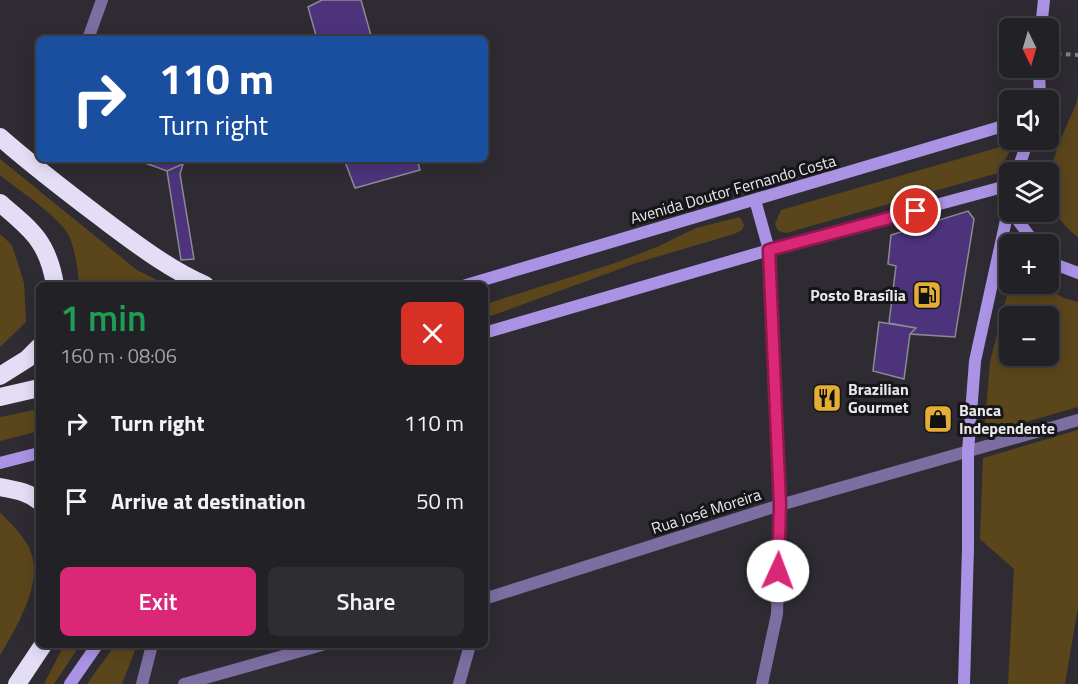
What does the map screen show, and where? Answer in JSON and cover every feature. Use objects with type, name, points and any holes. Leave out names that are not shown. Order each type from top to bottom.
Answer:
[{"type":"highway","points":[[0,137],[36,161]]},
{"type":"highway","points":[[43,166],[156,258],[182,275],[198,282]]},
{"type":"highway","points":[[0,203],[28,227],[43,245],[52,267],[54,282]]},
{"type":"highway","points":[[0,376],[27,359],[36,349]]},
{"type":"highway","points":[[0,398],[36,389]]},
{"type":"highway","points":[[0,487],[17,490],[36,498]]},
{"type":"highway","points":[[17,684],[41,648]]},
{"type":"main road","points":[[1042,18],[1044,1]]},
{"type":"main road","name":"Avenida Doutor Fernando Costa","points":[[476,282],[999,127]]},
{"type":"main road","points":[[488,332],[769,250],[999,188]]},
{"type":"main road","points":[[755,200],[769,250]]},
{"type":"main road","points":[[964,684],[968,452],[975,361],[1005,222]]},
{"type":"main road","points":[[1059,267],[1078,273]]},
{"type":"main road","points":[[0,463],[36,454]]},
{"type":"main road","points":[[70,684],[95,648]]},
{"type":"street","points":[[88,36],[102,0]]},
{"type":"street","points":[[762,684],[777,614],[780,505],[769,250]]},
{"type":"street","name":"Rua José Moreira","points":[[488,598],[780,505],[1078,420]]},
{"type":"street","points":[[142,684],[151,648]]},
{"type":"street","points":[[184,684],[311,648]]},
{"type":"street","points":[[459,684],[469,648]]},
{"type":"path","points":[[1059,54],[1078,56]]},
{"type":"shaded area","points":[[1078,93],[1078,237],[1062,222],[1059,216],[1059,162],[1053,162],[1077,102]]},
{"type":"shaded area","points":[[999,147],[999,150],[1010,150],[1004,162],[999,162],[998,173],[786,233],[778,231],[775,224],[781,210]]},
{"type":"shaded area","points":[[0,159],[137,270],[161,282],[79,282],[72,245],[63,227],[0,175]]},
{"type":"shaded area","points":[[740,217],[744,225],[742,230],[734,234],[636,263],[491,316],[488,314],[489,303],[618,262],[696,228]]},
{"type":"shaded area","points":[[0,234],[12,245],[24,283],[26,322],[0,347]]},
{"type":"shaded area","points":[[1007,294],[1056,294],[1078,302],[1078,407],[984,434],[990,362],[999,326],[999,366],[1059,366],[1059,306],[1004,306]]},
{"type":"shaded area","points":[[36,410],[36,432],[0,441],[0,417]]},
{"type":"shaded area","points":[[1078,430],[1078,607],[1065,684],[1008,684],[1014,569],[980,539],[983,458]]},
{"type":"shaded area","points":[[0,512],[27,544],[33,557],[34,571],[28,601],[22,616],[0,656]]},
{"type":"shaded area","points":[[62,648],[78,648],[54,684],[44,684]]},
{"type":"shaded area","points":[[113,648],[136,648],[122,684],[87,684]]},
{"type":"building","points":[[322,0],[361,0],[371,36],[316,36],[308,7]]},
{"type":"building","points":[[142,162],[183,164],[167,171]]},
{"type":"building","points":[[345,162],[418,162],[420,170],[355,188]]},
{"type":"building","points":[[183,164],[180,174],[194,259],[181,260],[167,171]]},
{"type":"building","name":"Posto Brasília","points":[[968,211],[974,219],[955,337],[910,334],[916,328],[889,323],[896,266],[888,264],[891,235]]},
{"type":"building","points":[[879,322],[916,328],[910,334],[904,379],[873,371]]},
{"type":"building","name":"Banca Independente","points":[[935,414],[943,415],[941,425],[934,424]]},
{"type":"place","name":"Posto Brasília","points":[[927,295]]},
{"type":"place","name":"Brazilian Gourmet","points":[[827,398]]},
{"type":"place","name":"Banca Independente","points":[[938,419]]},
{"type":"route","points":[[778,571],[780,505],[769,250],[916,211]]}]
